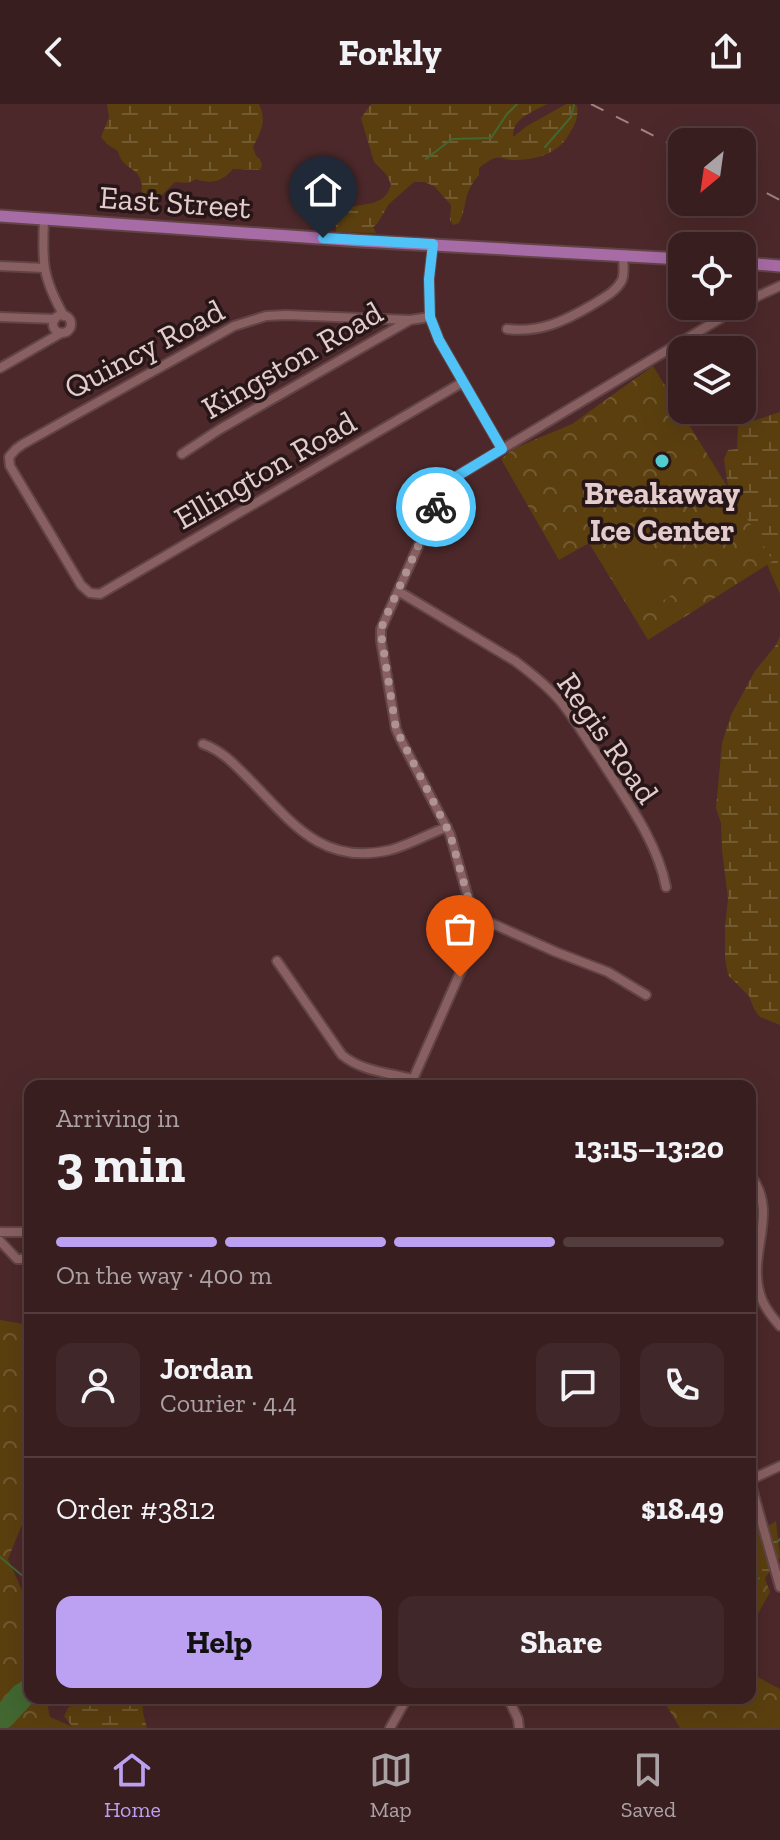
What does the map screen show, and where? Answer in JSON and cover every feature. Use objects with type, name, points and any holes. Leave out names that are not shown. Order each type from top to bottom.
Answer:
[{"type":"main road","name":"East Street","points":[[0,216],[668,258]]},
{"type":"main road","points":[[756,264],[780,266]]},
{"type":"street","points":[[44,219],[44,268],[59,318],[54,328],[61,333]]},
{"type":"street","points":[[433,244],[429,279],[430,317],[439,340],[502,449]]},
{"type":"street","points":[[507,329],[522,331],[559,323],[605,297],[614,291],[623,278],[623,255]]},
{"type":"street","points":[[0,266],[44,268]]},
{"type":"street","points":[[756,297],[779,288]]},
{"type":"street","name":"Quincy Road","points":[[90,593],[81,585],[10,466],[9,457],[16,449],[102,398],[250,320],[286,315],[410,320]]},
{"type":"street","points":[[0,317],[69,318],[71,326],[0,368]]},
{"type":"street","name":"Kingston Road","points":[[182,454],[410,320],[430,317]]},
{"type":"street","points":[[413,1080],[468,955],[473,915],[447,827],[396,729],[381,633],[383,623],[446,487],[454,478],[719,320]]},
{"type":"street","name":"Ellington Road","points":[[90,593],[107,591],[463,382]]},
{"type":"street","name":"Regis Road","points":[[398,591],[515,661],[560,701],[645,832],[663,870],[666,887]]},
{"type":"street","points":[[203,744],[225,755],[298,829],[333,850],[353,854],[391,850],[447,827]]},
{"type":"street","points":[[473,915],[608,972],[646,995]]},
{"type":"street","points":[[277,961],[342,1055],[360,1066],[406,1080]]},
{"type":"street","points":[[756,1181],[765,1199],[767,1216],[759,1264],[759,1293],[780,1326]]},
{"type":"street","points":[[0,1232],[24,1232]]},
{"type":"street","points":[[0,1241],[17,1259],[24,1259]]},
{"type":"street","points":[[756,1477],[780,1466]]},
{"type":"street","points":[[756,1501],[780,1587]]},
{"type":"street","points":[[390,1728],[404,1704]]},
{"type":"street","points":[[511,1704],[519,1728]]},
{"type":"green space","points":[[107,104],[259,104],[263,121],[253,147],[262,165],[260,170],[233,169],[216,181],[196,179],[175,182],[158,199],[141,196],[142,186],[137,174],[124,163],[118,151],[101,137],[109,117]]},
{"type":"green space","points":[[371,104],[547,104],[520,120],[513,137],[566,104],[577,106],[577,114],[568,136],[551,152],[529,159],[495,158],[479,168],[459,223],[453,225],[450,220],[451,205],[434,186],[414,182],[389,204],[373,227],[376,233],[336,232],[341,213],[379,201],[391,184],[374,162],[361,118]]},
{"type":"green space","points":[[653,366],[668,390],[668,424],[689,424],[773,561],[648,640],[589,543],[559,560],[501,459],[515,448],[572,424]]},
{"type":"green space","points":[[780,412],[780,594],[728,487],[724,459],[728,450],[737,449],[738,426],[756,424],[756,420]]},
{"type":"green space","points":[[643,531],[679,590],[636,619],[600,558]]},
{"type":"green space","points":[[780,636],[780,1025],[760,1017],[749,996],[728,975],[725,926],[728,899],[721,823],[716,808],[722,743],[731,715],[755,671]]},
{"type":"green space","points":[[0,1320],[24,1324],[24,1520],[8,1559],[24,1595],[24,1704],[47,1704],[50,1717],[75,1728],[0,1728]]},
{"type":"green space","points":[[776,1521],[780,1557],[756,1593],[756,1533]]},
{"type":"green space","points":[[761,1568],[770,1592],[756,1617],[756,1574]]},
{"type":"green space","points":[[756,1676],[780,1689],[780,1728],[680,1728],[666,1704],[756,1704]]},
{"type":"green space","points":[[73,1704],[142,1704],[147,1728],[73,1728],[64,1716]]},
{"type":"shaded area","points":[[24,1680],[24,1704],[31,1704],[12,1725],[0,1728],[0,1702]]},
{"type":"waterway","points":[[426,159],[452,139],[491,138],[517,104]]},
{"type":"waterway","points":[[545,147],[571,117],[574,105]]},
{"type":"waterway","points":[[777,1542],[780,1539]]},
{"type":"waterway","points":[[0,1557],[24,1577]]},
{"type":"waterway","points":[[756,1581],[759,1578]]},
{"type":"railway","points":[[591,104],[668,143]]},
{"type":"railway","points":[[756,187],[780,200]]},
{"type":"way so far","points":[[436,507],[381,633],[396,729],[450,834],[473,915],[468,955],[460,977]]},
{"type":"place","name":"Breakaway Ice Center","points":[[662,461]]},
{"type":"route","points":[[323,238],[433,244],[429,279],[430,317],[439,340],[502,449],[454,478],[436,507]]}]
